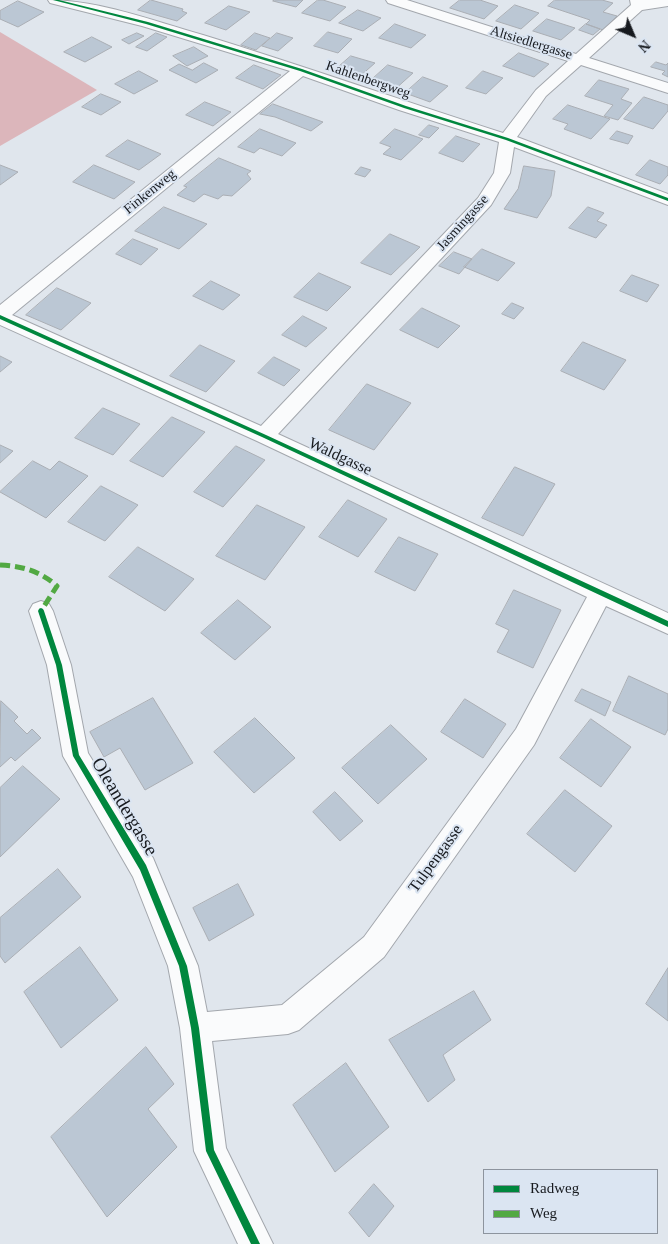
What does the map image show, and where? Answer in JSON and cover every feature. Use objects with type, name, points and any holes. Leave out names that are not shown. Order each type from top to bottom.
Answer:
[{"type":"street","name":"Kahlenbergweg","points":[[55,0],[147,23],[301,70],[507,139],[668,200]]},
{"type":"street","points":[[76,5],[93,0]]},
{"type":"street","name":"Altsiedlergasse","points":[[393,0],[668,88]]},
{"type":"street","points":[[638,3],[668,2]]},
{"type":"street","name":"Jasmingasse","points":[[264,436],[485,201],[502,173],[507,139],[541,93],[581,59],[638,3]]},
{"type":"street","name":"Finkenweg","points":[[0,316],[301,70]]},
{"type":"street","name":"Waldgasse","points":[[0,316],[264,436],[668,624]]},
{"type":"street","name":"Tulpengasse","points":[[195,1028],[288,1019],[374,947],[525,737],[601,593]]},
{"type":"street","name":"Oleandergasse","points":[[41,611],[59,664],[76,756],[143,868],[183,966],[195,1028],[210,1151],[256,1244]]},
{"type":"shaded area","points":[[0,32],[97,90],[0,146]]},
{"type":"building","points":[[151,0],[183,9],[182,11],[187,13],[177,21],[138,10]]},
{"type":"building","points":[[303,0],[296,7],[273,1]]},
{"type":"building","points":[[318,0],[346,7],[330,21],[302,13]]},
{"type":"building","points":[[460,0],[480,0],[498,6],[484,19],[450,8]]},
{"type":"building","points":[[555,0],[602,0],[613,3],[603,12],[617,16],[603,30],[586,24],[590,20],[548,6]]},
{"type":"building","points":[[18,1],[44,12],[18,27],[0,19],[0,11]]},
{"type":"building","points":[[515,5],[539,13],[521,29],[496,21]]},
{"type":"building","points":[[229,6],[250,12],[226,30],[205,23]]},
{"type":"building","points":[[358,10],[381,18],[363,31],[339,23]]},
{"type":"building","points":[[547,19],[575,28],[561,40],[533,31]]},
{"type":"building","points":[[395,24],[426,35],[411,48],[379,38]]},
{"type":"building","points":[[586,24],[600,29],[593,35],[579,30]]},
{"type":"building","points":[[328,32],[352,39],[338,53],[314,46]]},
{"type":"building","points":[[137,33],[144,36],[129,44],[122,40]]},
{"type":"building","points":[[156,33],[167,37],[147,51],[136,47]]},
{"type":"building","points":[[255,33],[270,38],[256,50],[241,45]]},
{"type":"building","points":[[277,33],[293,38],[278,51],[262,46]]},
{"type":"building","points":[[92,37],[112,47],[85,62],[64,52]]},
{"type":"building","points":[[194,47],[208,56],[187,66],[173,56]]},
{"type":"building","points":[[519,53],[549,64],[534,77],[503,66]]},
{"type":"building","points":[[351,56],[375,63],[358,78],[335,70]]},
{"type":"building","points":[[656,62],[666,65],[668,63],[668,77],[662,74],[665,71],[651,67]]},
{"type":"building","points":[[204,63],[218,70],[196,83],[169,70],[179,64],[192,70]]},
{"type":"building","points":[[254,65],[281,75],[263,89],[236,78]]},
{"type":"building","points":[[388,65],[413,73],[393,91],[368,83]]},
{"type":"building","points":[[139,71],[158,81],[134,94],[115,84]]},
{"type":"building","points":[[483,71],[503,78],[486,94],[466,88]]},
{"type":"building","points":[[423,77],[448,86],[430,102],[405,93]]},
{"type":"building","points":[[599,80],[629,89],[621,99],[632,103],[618,120],[604,116],[613,105],[585,96]]},
{"type":"building","points":[[101,94],[121,102],[101,115],[82,107]]},
{"type":"building","points":[[644,97],[668,105],[668,111],[653,129],[624,119]]},
{"type":"building","points":[[205,102],[231,112],[213,126],[186,115]]},
{"type":"building","points":[[273,104],[323,122],[311,131],[275,117],[260,114]]},
{"type":"building","points":[[568,105],[610,119],[591,139],[564,129],[568,124],[553,119]]},
{"type":"building","points":[[429,125],[439,128],[429,138],[419,135]]},
{"type":"building","points":[[260,129],[296,143],[282,156],[260,148],[254,153],[238,147]]},
{"type":"building","points":[[395,129],[423,139],[401,160],[383,154],[391,147],[380,143]]},
{"type":"building","points":[[617,131],[633,136],[628,144],[610,139]]},
{"type":"building","points":[[456,136],[480,144],[463,162],[439,153]]},
{"type":"building","points":[[128,140],[161,154],[139,170],[106,156]]},
{"type":"building","points":[[219,158],[251,171],[247,174],[251,179],[232,196],[223,195],[218,199],[204,194],[194,202],[177,195],[187,187],[184,186]]},
{"type":"building","points":[[650,160],[668,167],[668,175],[660,184],[636,175]]},
{"type":"building","points":[[0,165],[18,172],[0,185]]},
{"type":"building","points":[[94,165],[135,182],[114,199],[73,182]]},
{"type":"building","points":[[524,166],[555,171],[551,196],[537,218],[504,209],[518,189]]},
{"type":"building","points":[[361,167],[371,170],[365,177],[355,174]]},
{"type":"building","points":[[164,207],[207,224],[179,249],[135,231]]},
{"type":"building","points":[[588,207],[604,213],[597,221],[607,225],[596,238],[569,228]]},
{"type":"building","points":[[390,234],[420,247],[391,275],[361,263]]},
{"type":"building","points":[[133,239],[158,249],[141,265],[116,254]]},
{"type":"building","points":[[482,249],[515,263],[498,281],[464,267]]},
{"type":"building","points":[[454,252],[472,259],[459,274],[439,266]]},
{"type":"building","points":[[319,273],[351,287],[327,311],[294,297]]},
{"type":"building","points":[[632,275],[659,285],[647,302],[620,291]]},
{"type":"building","points":[[211,281],[240,295],[223,310],[193,296]]},
{"type":"building","points":[[57,288],[91,303],[61,330],[26,315]]},
{"type":"building","points":[[512,303],[524,308],[514,319],[502,314]]},
{"type":"building","points":[[422,308],[460,326],[438,348],[400,330]]},
{"type":"building","points":[[303,316],[327,328],[306,347],[282,335]]},
{"type":"building","points":[[583,342],[626,360],[604,390],[561,371]]},
{"type":"building","points":[[200,345],[235,361],[206,392],[170,376]]},
{"type":"building","points":[[0,356],[12,362],[0,372]]},
{"type":"building","points":[[274,357],[300,370],[284,386],[258,373]]},
{"type":"building","points":[[367,384],[411,403],[374,450],[329,430]]},
{"type":"building","points":[[103,408],[140,424],[113,455],[75,438]]},
{"type":"building","points":[[172,417],[205,432],[163,477],[130,461]]},
{"type":"building","points":[[0,445],[13,451],[0,463]]},
{"type":"building","points":[[236,446],[265,460],[223,507],[194,492]]},
{"type":"building","points":[[33,461],[50,470],[59,461],[88,476],[46,518],[0,492]]},
{"type":"building","points":[[515,467],[555,484],[523,536],[482,518]]},
{"type":"building","points":[[101,486],[138,505],[105,541],[68,522]]},
{"type":"building","points":[[348,500],[387,519],[358,557],[319,537]]},
{"type":"building","points":[[257,505],[305,527],[265,580],[216,556]]},
{"type":"building","points":[[399,537],[438,554],[415,591],[375,572]]},
{"type":"building","points":[[138,547],[194,579],[165,611],[109,577]]},
{"type":"building","points":[[514,590],[561,610],[533,668],[497,652],[509,630],[496,624]]},
{"type":"building","points":[[238,600],[271,627],[235,660],[201,633]]},
{"type":"building","points":[[629,676],[668,694],[668,729],[665,735],[613,711]]},
{"type":"building","points":[[582,689],[611,702],[605,716],[575,701]]},
{"type":"building","points":[[153,698],[193,763],[145,790],[120,748],[104,757],[90,732]]},
{"type":"building","points":[[465,699],[506,724],[483,758],[441,732]]},
{"type":"building","points":[[1,701],[18,717],[14,721],[27,734],[32,729],[41,738],[15,761],[11,757],[0,767]]},
{"type":"building","points":[[255,718],[295,758],[254,793],[214,752]]},
{"type":"building","points":[[591,719],[631,747],[601,787],[560,758]]},
{"type":"building","points":[[391,725],[427,759],[378,804],[342,768]]},
{"type":"building","points":[[23,766],[60,799],[0,857],[0,788]]},
{"type":"building","points":[[565,790],[612,826],[575,872],[527,834]]},
{"type":"building","points":[[335,792],[363,821],[340,841],[313,812]]},
{"type":"building","points":[[58,869],[81,897],[5,963],[0,956],[0,918]]},
{"type":"building","points":[[238,884],[254,915],[209,941],[193,908]]},
{"type":"building","points":[[80,947],[118,1000],[61,1048],[24,992]]},
{"type":"building","points":[[668,968],[668,1021],[646,1004]]},
{"type":"building","points":[[474,991],[491,1020],[443,1055],[455,1080],[428,1102],[389,1040]]},
{"type":"building","points":[[146,1047],[174,1084],[148,1109],[177,1147],[107,1217],[51,1137]]},
{"type":"building","points":[[346,1063],[389,1127],[335,1172],[293,1105]]},
{"type":"building","points":[[374,1184],[394,1206],[369,1237],[349,1213]]},
{"type":"marked path","points":[[0,565],[16,566],[31,570],[45,576],[57,586],[41,611]]},
{"type":"cycle path","points":[[55,0],[147,23],[301,70],[405,107],[507,139],[668,200]]},
{"type":"cycle path","points":[[0,317],[264,436],[668,624]]},
{"type":"cycle path","points":[[41,611],[59,665],[76,756],[143,868],[183,966],[195,1028],[210,1151],[256,1244]]}]
